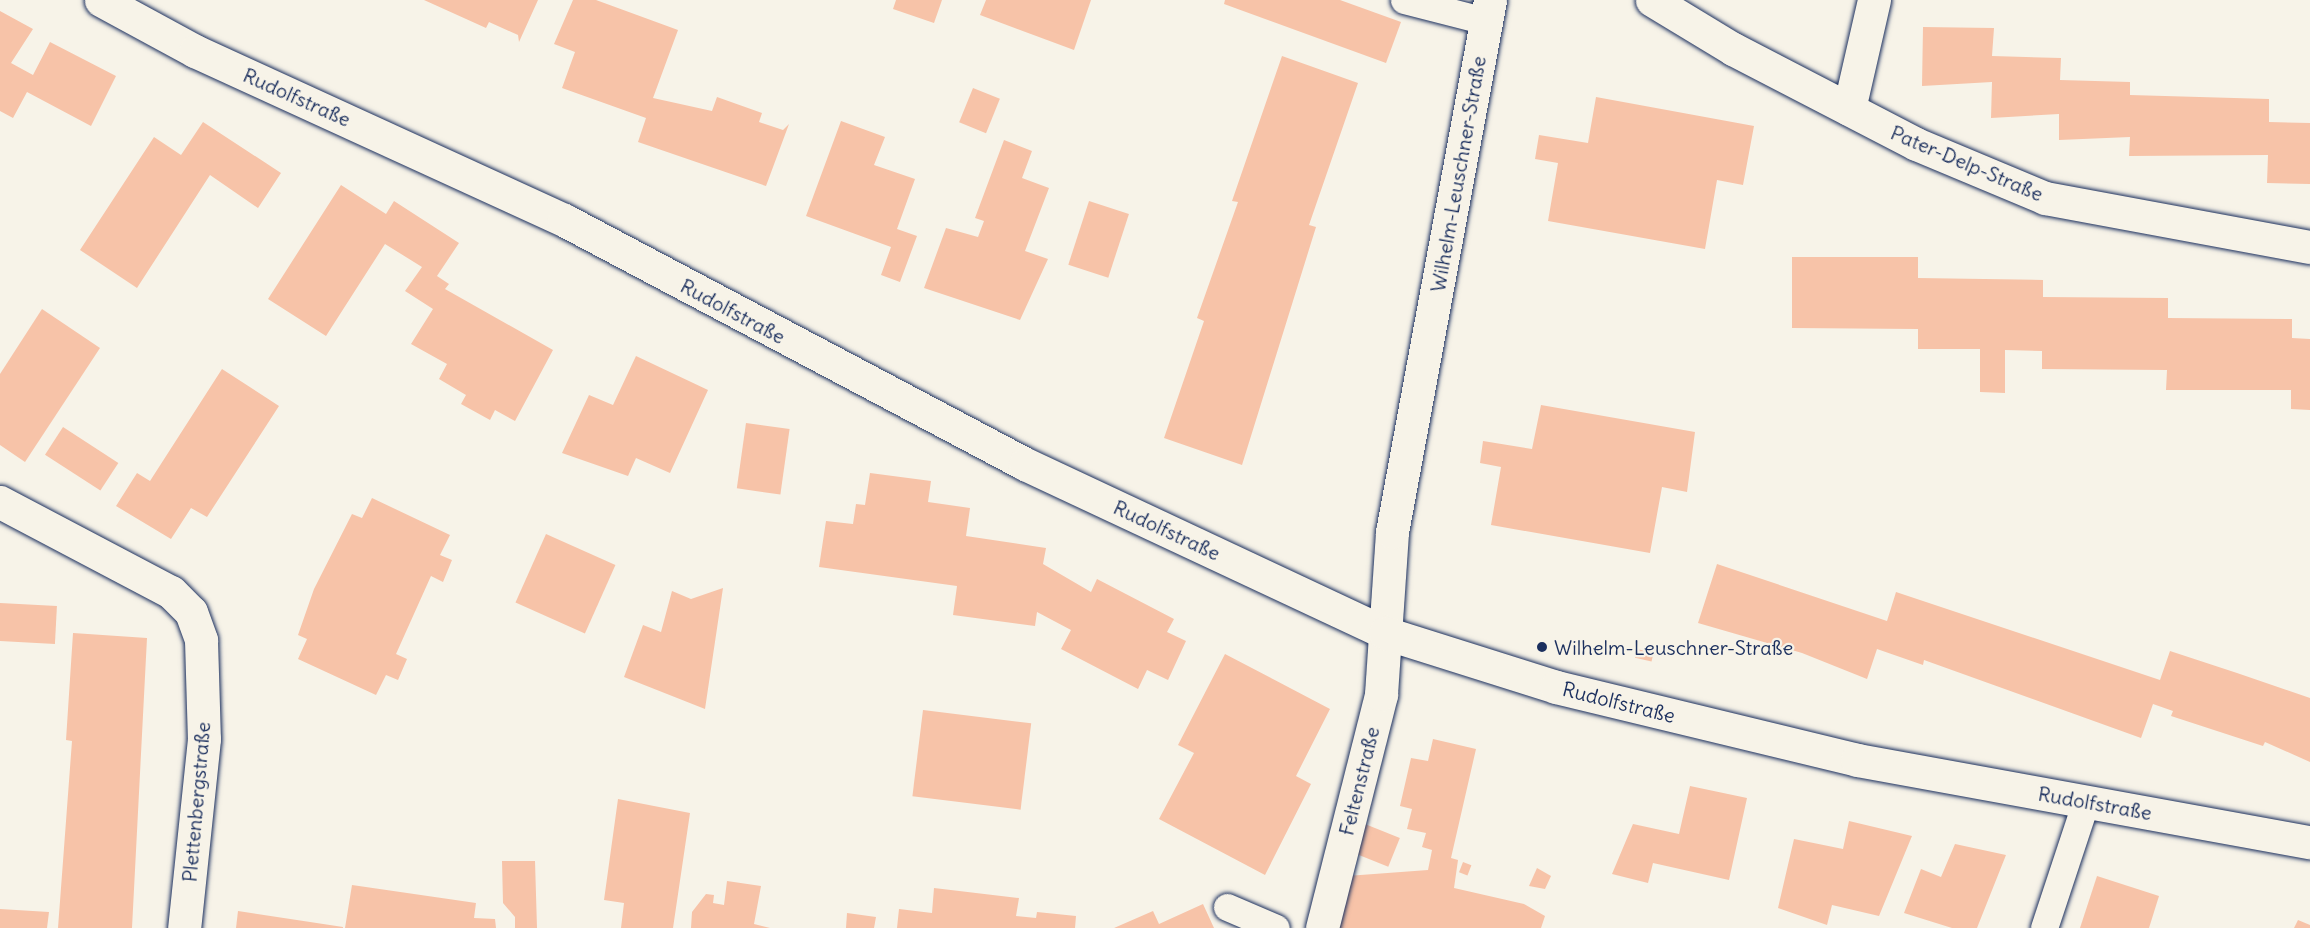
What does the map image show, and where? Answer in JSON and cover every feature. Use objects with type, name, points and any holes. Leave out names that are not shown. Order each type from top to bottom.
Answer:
[{"type":"street","name":"Rudolfstraße","points":[[100,0],[195,51],[564,220],[1025,464],[1385,633],[1556,687],[1834,754],[2310,842]]},
{"type":"street","name":"Pater-Delp-Straße","points":[[1652,0],[1916,144],[2045,198],[2310,247]]},
{"type":"street","points":[[1849,109],[1874,0]]},
{"type":"street","name":"Wilhelm-Leuschner-Straße","points":[[1385,633],[1392,532],[1488,11]]},
{"type":"street","name":"Plettenbergstraße","points":[[0,502],[171,592],[191,612],[201,640],[204,739],[184,928]]},
{"type":"street","name":"Feltenstraße","points":[[1322,928],[1381,694],[1385,633]]},
{"type":"lane","points":[[1404,0],[1488,11]]},
{"type":"lane","points":[[2044,928],[2086,801]]},
{"type":"lane","points":[[1227,907],[1276,928]]},
{"type":"building","points":[[424,0],[538,0],[519,42],[518,35],[489,22],[486,28]]},
{"type":"building","points":[[573,0],[596,0],[678,30],[653,98],[712,111],[717,97],[762,113],[759,122],[783,130],[789,124],[766,186],[638,142],[646,118],[562,88],[575,52],[554,44]]},
{"type":"building","points":[[896,0],[942,0],[934,23],[893,9]]},
{"type":"building","points":[[986,0],[1091,0],[1074,50],[980,15]]},
{"type":"building","points":[[1225,0],[1340,0],[1401,22],[1386,63],[1224,4]]},
{"type":"building","points":[[0,11],[33,29],[11,63],[33,75],[50,42],[116,76],[91,126],[27,92],[13,118],[0,111]]},
{"type":"building","points":[[1923,27],[1994,28],[1992,56],[2061,58],[2060,80],[2130,82],[2130,95],[2269,99],[2269,122],[2310,123],[2310,184],[2267,183],[2268,155],[2129,156],[2130,137],[2059,140],[2059,114],[1991,118],[1992,82],[1922,86]]},
{"type":"building","points":[[1282,56],[1358,83],[1309,225],[1316,227],[1242,465],[1164,438],[1204,321],[1197,318],[1238,202],[1232,201]]},
{"type":"building","points":[[973,88],[1000,99],[986,133],[959,122]]},
{"type":"building","points":[[1596,97],[1754,126],[1743,185],[1717,180],[1705,249],[1548,221],[1558,163],[1535,159],[1539,135],[1588,143]]},
{"type":"building","points":[[841,121],[885,137],[874,165],[915,179],[897,229],[917,236],[900,282],[881,275],[891,247],[806,216]]},
{"type":"building","points":[[203,122],[281,173],[258,208],[210,175],[137,288],[80,250],[154,137],[181,155]]},
{"type":"building","points":[[1004,140],[1032,151],[1022,178],[1049,188],[1025,251],[1048,259],[1020,320],[924,288],[946,228],[978,237],[984,221],[975,218]]},
{"type":"building","points":[[341,185],[386,214],[394,201],[459,243],[437,276],[449,284],[445,289],[553,350],[515,421],[495,410],[490,420],[461,404],[466,395],[439,379],[447,364],[411,344],[433,309],[405,291],[422,267],[385,244],[326,336],[268,299]]},
{"type":"building","points":[[1089,201],[1129,214],[1108,278],[1068,265]]},
{"type":"building","points":[[1792,257],[1918,257],[1918,278],[2043,280],[2043,297],[2168,298],[2168,318],[2292,319],[2292,338],[2310,339],[2310,410],[2291,409],[2291,390],[2166,390],[2167,370],[2042,369],[2042,351],[2005,350],[2005,393],[1980,392],[1980,349],[1918,349],[1918,329],[1792,328]]},
{"type":"building","points":[[42,309],[100,348],[25,462],[0,445],[0,374]]},
{"type":"building","points":[[636,356],[708,390],[670,473],[636,458],[628,476],[562,453],[589,395],[613,405]]},
{"type":"building","points":[[222,369],[279,406],[207,517],[191,508],[171,539],[116,506],[137,473],[150,481]]},
{"type":"building","points":[[1541,405],[1695,432],[1687,492],[1662,487],[1650,553],[1491,525],[1501,467],[1480,463],[1483,441],[1532,449]]},
{"type":"building","points":[[746,423],[790,429],[780,494],[737,488]]},
{"type":"building","points":[[63,427],[118,463],[100,491],[45,455]]},
{"type":"building","points":[[870,473],[931,481],[928,502],[970,508],[966,536],[1046,548],[1043,564],[1091,592],[1097,579],[1174,619],[1167,632],[1186,641],[1168,680],[1147,670],[1138,689],[1061,649],[1071,630],[1037,612],[1035,626],[953,615],[957,586],[819,567],[826,521],[853,524],[856,504],[865,505]]},
{"type":"building","points":[[372,498],[450,535],[440,555],[452,560],[443,582],[431,576],[396,654],[407,659],[398,680],[386,675],[376,695],[298,659],[307,639],[298,635],[314,589],[352,514],[362,518]]},
{"type":"building","points":[[546,534],[615,565],[585,633],[515,603]]},
{"type":"building","points":[[1717,564],[1887,621],[1896,592],[2160,680],[2170,651],[2237,673],[2310,698],[2310,762],[2265,742],[2263,746],[2171,716],[2173,711],[2153,704],[2141,738],[1924,660],[1923,665],[1877,649],[1867,679],[1802,653],[1698,623]]},
{"type":"building","points":[[723,588],[705,709],[624,677],[643,625],[661,632],[672,591],[691,599]]},
{"type":"building","points":[[0,603],[57,606],[55,644],[0,641]]},
{"type":"building","points":[[73,633],[147,638],[132,928],[58,928],[72,741],[66,740]]},
{"type":"building","points":[[1637,649],[1654,653],[1652,662],[1635,658]]},
{"type":"building","points":[[1225,654],[1330,709],[1296,776],[1311,784],[1265,875],[1159,819],[1194,753],[1178,745]]},
{"type":"building","points":[[923,710],[1031,723],[1021,810],[912,796]]},
{"type":"building","points":[[1433,739],[1476,749],[1451,858],[1458,860],[1454,888],[1524,904],[1545,916],[1541,928],[1335,928],[1347,876],[1428,870],[1432,850],[1422,847],[1426,833],[1407,829],[1412,809],[1400,806],[1411,758],[1428,761]]},
{"type":"building","points":[[1690,786],[1747,798],[1729,880],[1653,863],[1648,883],[1612,874],[1633,824],[1679,834]]},
{"type":"building","points":[[618,799],[690,813],[673,928],[621,928],[624,903],[604,900]]},
{"type":"building","points":[[1849,821],[1912,836],[1879,916],[1832,905],[1827,925],[1778,908],[1794,839],[1843,849]]},
{"type":"building","points":[[1360,822],[1400,838],[1388,867],[1348,851]]},
{"type":"building","points":[[1955,844],[2006,855],[1977,928],[1952,928],[1904,913],[1921,869],[1941,877]]},
{"type":"building","points":[[502,861],[535,861],[537,928],[515,928],[515,917],[503,903]]},
{"type":"building","points":[[1463,862],[1471,865],[1467,875],[1459,872]]},
{"type":"building","points":[[1537,868],[1551,876],[1545,889],[1529,886]]},
{"type":"building","points":[[2097,876],[2159,896],[2149,928],[2080,928]]},
{"type":"building","points":[[727,881],[761,886],[754,924],[770,928],[691,928],[692,912],[706,894],[714,895],[713,903],[724,905]]},
{"type":"building","points":[[352,885],[476,903],[474,918],[495,919],[496,928],[345,928]]},
{"type":"building","points":[[934,888],[1019,898],[1016,916],[1036,918],[1037,912],[1076,916],[1075,928],[897,928],[899,909],[932,913]]},
{"type":"building","points":[[1203,904],[1214,928],[1114,928],[1153,911],[1159,924]]},
{"type":"building","points":[[0,909],[49,912],[47,928],[0,928]]},
{"type":"building","points":[[238,911],[343,927],[343,928],[236,928]]},
{"type":"building","points":[[847,913],[876,917],[874,928],[846,928]]},
{"type":"building","points":[[2298,920],[2310,925],[2310,928],[2294,928]]},
{"type":"place","name":"Wilhelm-Leuschner-Straße","points":[[1542,647]]}]
